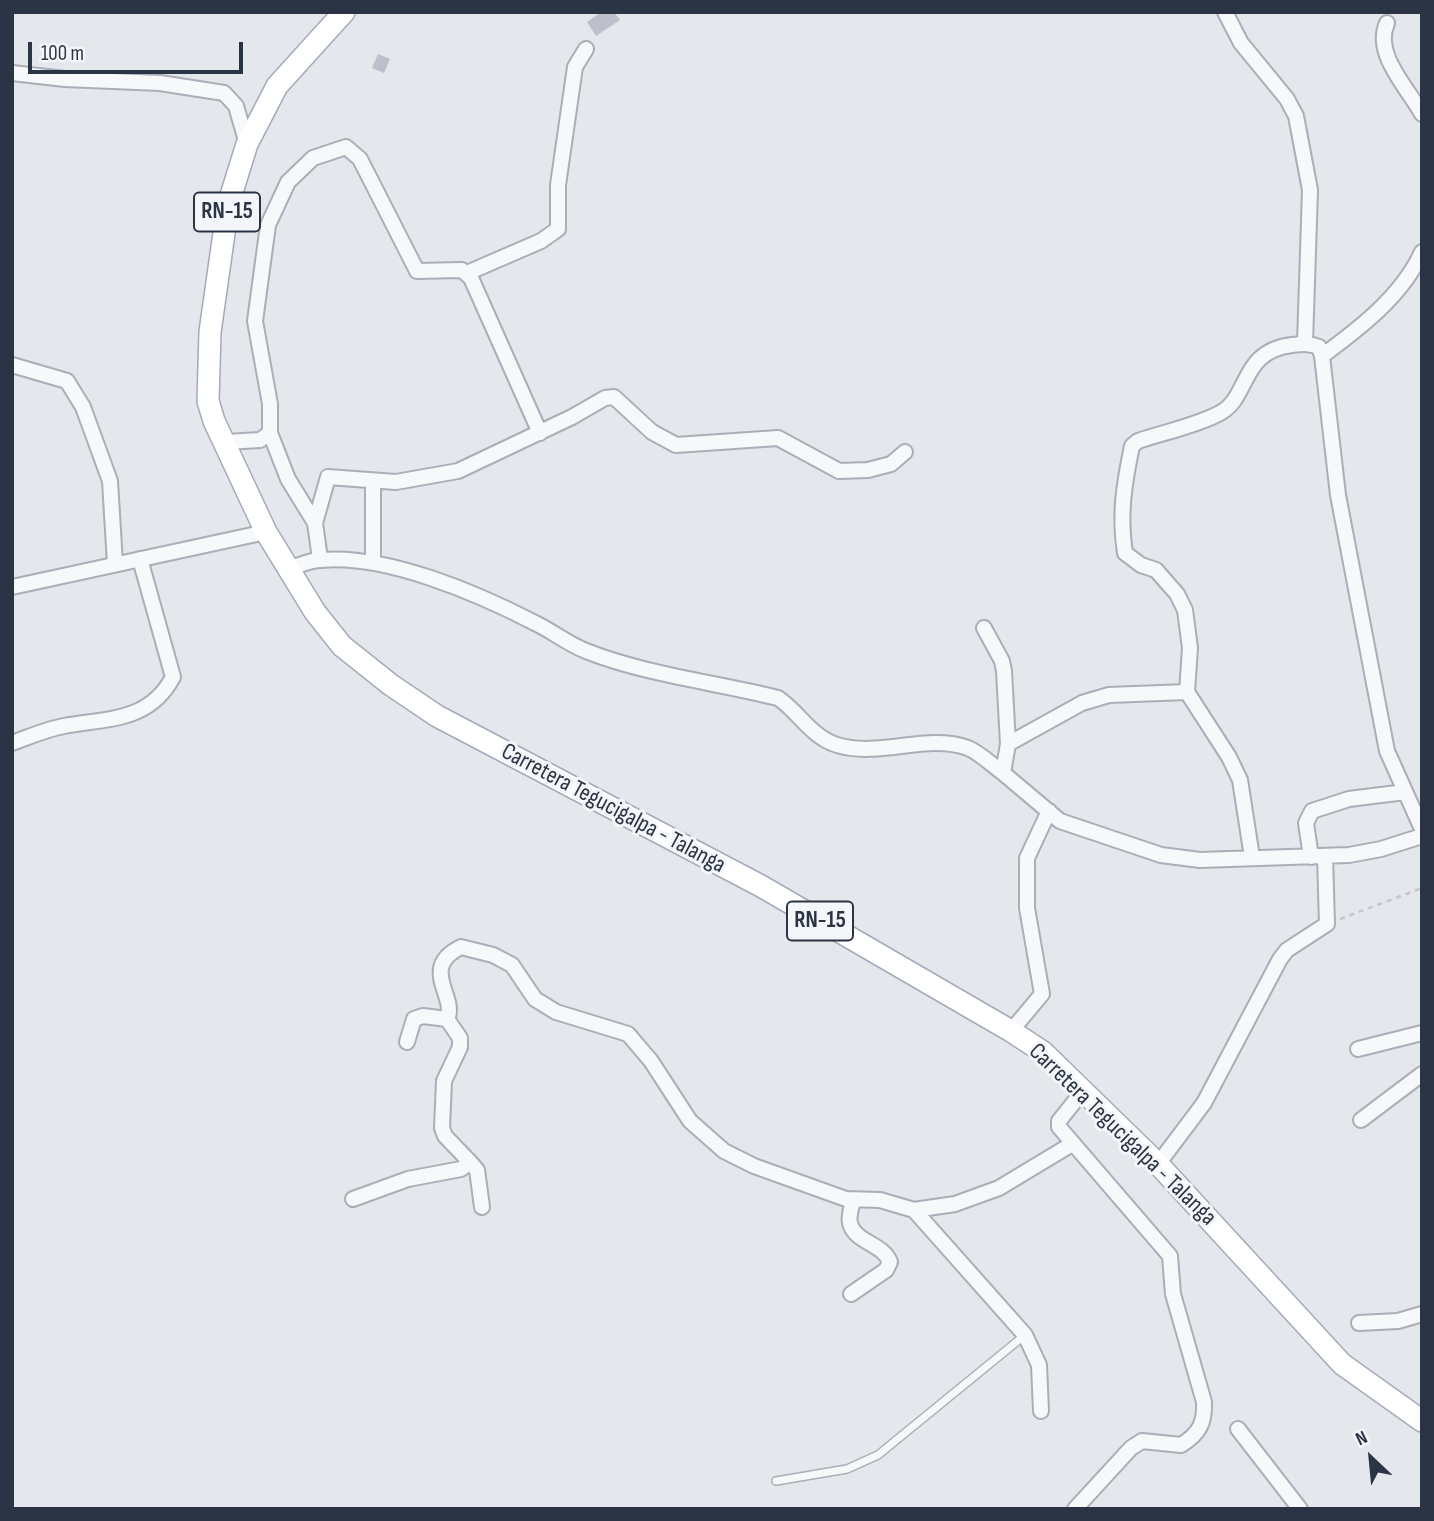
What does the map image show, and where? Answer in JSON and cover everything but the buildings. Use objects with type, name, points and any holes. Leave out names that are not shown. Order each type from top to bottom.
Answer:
[{"type":"main road","name":"Carretera Tegucigalpa - Talanga","points":[[344,12],[278,86],[247,144],[228,205],[210,332],[208,401],[214,421],[266,532],[314,612],[342,646],[391,685],[437,716],[761,886],[1044,1052],[1158,1164],[1342,1364],[1422,1421]]},
{"type":"street","points":[[1225,12],[1241,43],[1287,100],[1296,116],[1310,190],[1305,343]]},
{"type":"street","points":[[1387,23],[1383,32],[1383,47],[1422,114]]},
{"type":"street","points":[[320,559],[315,523],[288,479],[270,433],[270,404],[255,321],[268,225],[288,182],[313,158],[346,147],[360,159],[417,271],[467,272],[541,241],[558,229],[558,185],[575,67],[586,49]]},
{"type":"street","points":[[12,73],[54,78],[160,83],[224,93],[236,106],[247,144]]},
{"type":"street","points":[[1322,356],[1359,329],[1393,295],[1415,267],[1422,252]]},
{"type":"street","points":[[467,272],[540,433]]},
{"type":"street","points":[[1251,857],[1240,780],[1229,757],[1187,692],[1190,648],[1185,610],[1177,594],[1156,570],[1141,565],[1125,553],[1120,523],[1121,497],[1132,446],[1138,441],[1220,413],[1255,363],[1280,346],[1305,343],[1319,347],[1322,356],[1346,535],[1387,751],[1422,829]]},
{"type":"street","points":[[12,365],[67,381],[83,407],[110,481],[115,564]]},
{"type":"street","points":[[315,523],[328,477],[373,483],[396,482],[458,471],[540,433],[605,398],[614,397],[652,432],[676,445],[778,438],[839,471],[868,470],[891,464],[905,452]]},
{"type":"street","points":[[226,442],[260,440],[270,433]]},
{"type":"street","points":[[373,483],[373,563]]},
{"type":"street","points":[[12,587],[266,532]]},
{"type":"street","points":[[12,743],[64,726],[126,716],[163,695],[173,677],[140,559]]},
{"type":"street","points":[[290,568],[320,559],[373,563],[477,597],[534,622],[583,650],[639,669],[778,698],[791,707],[816,734],[837,745],[880,749],[950,744],[969,748],[1060,821],[1161,855],[1200,860],[1318,857],[1381,849],[1422,836]]},
{"type":"street","points":[[984,628],[1002,661],[1008,744],[1003,773]]},
{"type":"street","points":[[1008,744],[1082,703],[1109,695],[1187,692]]},
{"type":"street","points":[[1158,1164],[1204,1103],[1280,959],[1287,950],[1327,924],[1318,857],[1306,823],[1312,811],[1349,799],[1405,792]]},
{"type":"street","points":[[1011,1031],[1042,994],[1027,908],[1027,858],[1049,811]]},
{"type":"street","points":[[482,1207],[477,1170],[445,1136],[442,1128],[444,1081],[460,1047],[460,1038],[447,1018],[450,1007],[442,989],[441,975],[444,960],[450,952],[461,947],[493,955],[512,965],[535,999],[556,1012],[628,1034],[690,1121],[724,1151],[754,1166],[853,1200],[880,1200],[914,1210],[979,1197],[1072,1144]]},
{"type":"street","points":[[407,1042],[414,1019],[423,1016],[447,1018]]},
{"type":"street","points":[[1359,1049],[1422,1033]]},
{"type":"street","points":[[1361,1119],[1422,1074]]},
{"type":"street","points":[[1075,1509],[1131,1448],[1142,1441],[1181,1445],[1192,1438],[1205,1417],[1204,1402],[1173,1294],[1170,1256],[1061,1132],[1059,1121],[1083,1091]]},
{"type":"street","points":[[354,1199],[408,1179],[461,1169],[470,1162]]},
{"type":"street","points":[[851,1294],[886,1270],[890,1262],[887,1255],[855,1231],[849,1222],[853,1200]]},
{"type":"street","points":[[914,1210],[1025,1335],[1039,1365],[1041,1411]]},
{"type":"street","points":[[1359,1323],[1398,1321],[1422,1314]]},
{"type":"street","points":[[1238,1429],[1300,1509]]},
{"type":"lane","points":[[776,1481],[847,1469],[878,1455],[1025,1335]]},
{"type":"path","points":[[1327,924],[1422,888]]}]
